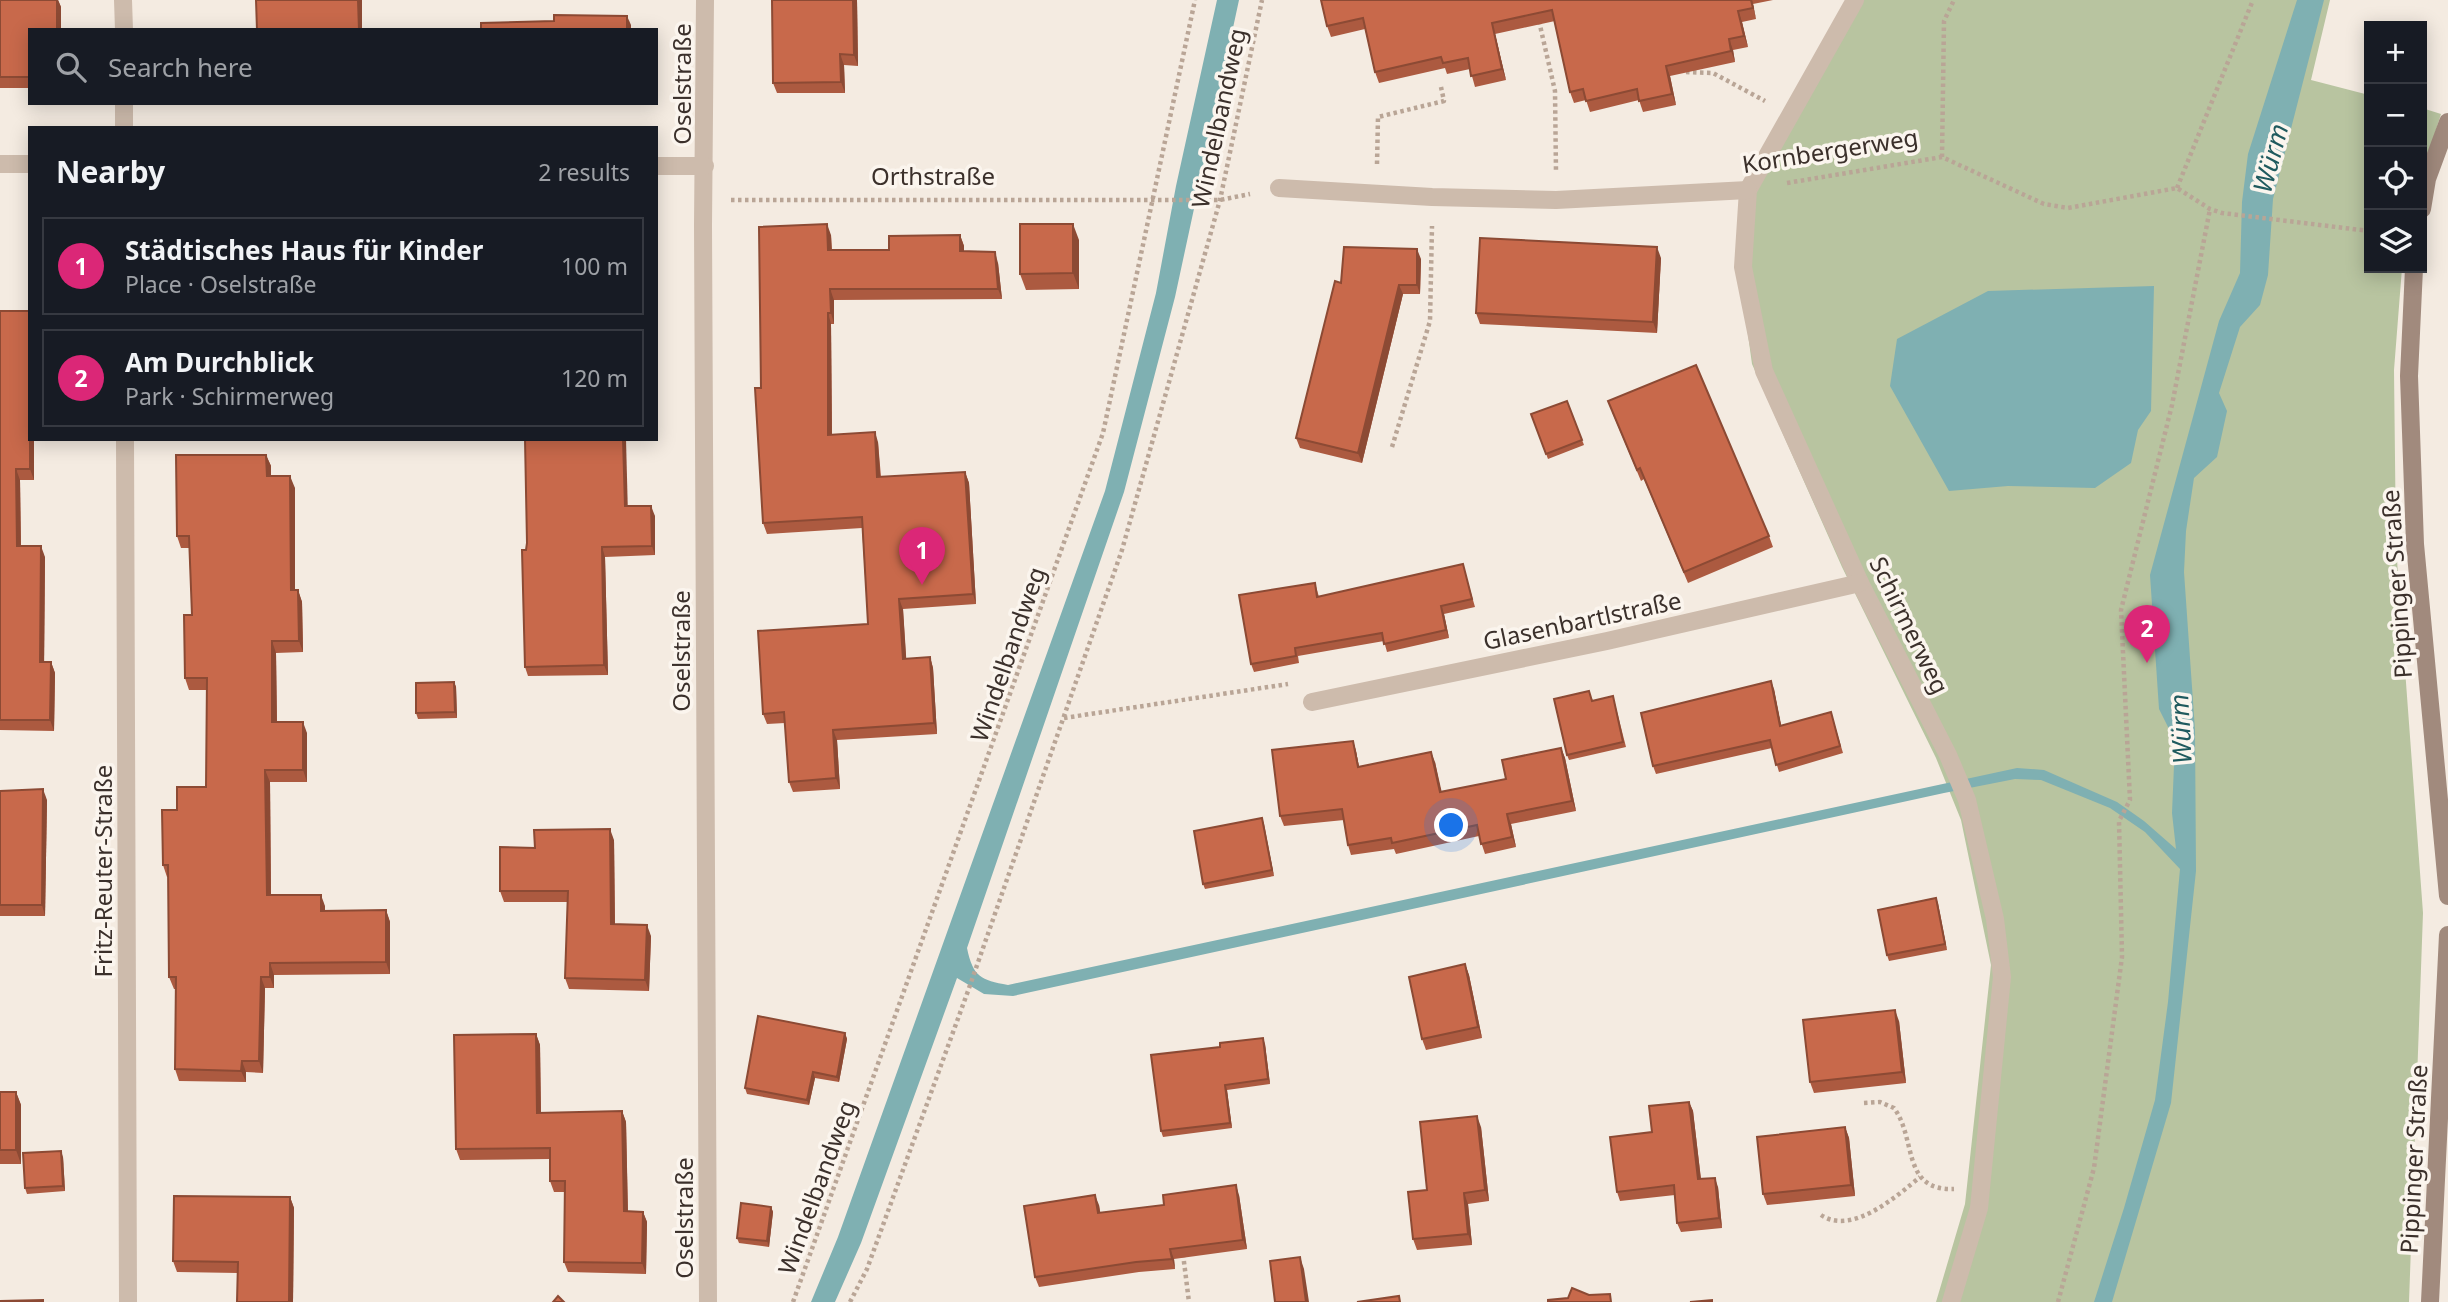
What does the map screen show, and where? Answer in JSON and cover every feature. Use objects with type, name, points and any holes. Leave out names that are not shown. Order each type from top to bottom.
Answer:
[{"type":"main road","points":[[2427,179],[2448,122]]},
{"type":"main road","name":"Pippinger Straße","points":[[2414,273],[2409,376],[2415,544],[2448,896]]},
{"type":"main road","name":"Pippinger Straße","points":[[2430,1302],[2448,935]]},
{"type":"street","points":[[123,0],[124,28]]},
{"type":"street","name":"Oselstraße","points":[[705,0],[708,1302]]},
{"type":"street","name":"Schirmerweg","points":[[1855,0],[1748,190],[1744,267],[1764,371],[1860,583],[1948,755],[1967,800],[1995,919],[2002,977],[1979,1208],[1951,1302]]},
{"type":"street","points":[[124,105],[124,126]]},
{"type":"street","points":[[0,164],[28,164]]},
{"type":"street","points":[[658,166],[705,166]]},
{"type":"street","name":"Kornbergerweg","points":[[1279,188],[1556,201],[1748,190]]},
{"type":"street","name":"Fritz-Reuter-Straße","points":[[125,441],[128,1302]]},
{"type":"street","name":"Glasenbartlstraße","points":[[1312,702],[1607,641],[1860,583]]},
{"type":"path","name":"Windelbandweg","points":[[793,1302],[1103,433],[1195,0]]},
{"type":"path","name":"Windelbandweg","points":[[850,1302],[867,1269],[968,991],[1122,550],[1220,200],[1262,0]]},
{"type":"path","points":[[1942,157],[1944,21],[1954,0]]},
{"type":"path","points":[[2253,0],[2176,188],[2210,209],[2222,213],[2364,230]]},
{"type":"path","points":[[1538,16],[1555,91],[1556,157]]},
{"type":"path","points":[[1680,71],[1713,73],[1791,115]]},
{"type":"path","points":[[1376,193],[1378,117],[1444,101],[1441,87]]},
{"type":"path","name":"Kornbergerweg","points":[[1748,190],[1942,157],[2044,204],[2068,208],[2176,188]]},
{"type":"path","name":"Orthstraße","points":[[705,200],[1220,200],[1279,188]]},
{"type":"path","points":[[1392,447],[1430,321],[1432,197]]},
{"type":"path","points":[[2058,1302],[2094,1168],[2122,957],[2119,821],[2130,800],[2121,610],[2172,405],[2210,209]]},
{"type":"path","points":[[1063,718],[1292,683],[1312,702]]},
{"type":"path","points":[[1864,1103],[1880,1102],[1894,1108],[1906,1133],[1913,1165],[1924,1183],[1941,1189],[1959,1188],[1981,1181]]},
{"type":"path","points":[[1821,1215],[1827,1219],[1843,1220],[1861,1217],[1880,1208],[1920,1177]]},
{"type":"path","points":[[1182,1247],[1189,1302]]},
{"type":"green space","points":[[1847,0],[2330,0],[2311,80],[2364,94],[2364,273],[2402,273],[2394,370],[2396,547],[2423,913],[2409,1302],[1936,1302],[1965,1204],[1991,965],[1961,820],[1936,758],[1842,567],[1752,364],[1739,269],[1746,184]]},
{"type":"green space","points":[[2427,110],[2441,114],[2427,158]]},
{"type":"water","name":"Würm","points":[[1217,0],[1239,0],[1175,297],[1124,492],[967,948],[972,965],[980,976],[1008,985],[2017,768],[2044,770],[2117,802],[2176,849],[2172,813],[2175,741],[2159,709],[2150,575],[2219,321],[2240,273],[2242,202],[2248,154],[2297,0],[2324,0],[2273,199],[2268,275],[2260,305],[2240,327],[2219,393],[2227,411],[2217,457],[2194,478],[2186,531],[2184,572],[2195,730],[2196,871],[2171,1103],[2112,1302],[2094,1302],[2155,1100],[2168,1002],[2180,869],[2145,832],[2110,808],[2041,780],[2015,779],[1013,996],[984,994],[957,978],[861,1243],[835,1302],[811,1302],[838,1237],[1105,491],[1156,293],[1176,186]]},
{"type":"water","points":[[2154,286],[2151,411],[2138,430],[2131,463],[2095,488],[2008,486],[1949,491],[1890,386],[1897,339],[1988,291]]},
{"type":"building","points":[[0,0],[57,0],[57,28],[28,28],[28,77],[0,77]]},
{"type":"building","points":[[256,0],[358,0],[359,28],[257,28]]},
{"type":"building","points":[[772,0],[853,0],[854,55],[840,54],[841,82],[773,83]]},
{"type":"building","points":[[1321,0],[1751,0],[1753,8],[1738,11],[1744,36],[1729,39],[1731,51],[1666,66],[1672,94],[1639,101],[1637,89],[1586,101],[1583,89],[1570,92],[1552,10],[1492,23],[1502,69],[1471,76],[1468,58],[1443,63],[1441,57],[1375,72],[1363,18],[1327,26]]},
{"type":"building","points":[[554,15],[627,16],[627,28],[481,28],[481,23],[554,21]]},
{"type":"building","points":[[827,224],[828,250],[889,250],[889,236],[960,235],[960,251],[995,252],[998,289],[830,289],[828,435],[875,432],[877,477],[965,472],[973,594],[899,599],[903,659],[930,657],[934,723],[833,730],[836,778],[789,782],[784,712],[763,714],[758,631],[868,624],[862,517],[763,523],[755,388],[761,388],[759,227]]},
{"type":"building","points":[[1020,224],[1073,224],[1073,273],[1020,274]]},
{"type":"building","points":[[1480,238],[1657,247],[1653,322],[1476,313]]},
{"type":"building","points":[[1344,247],[1417,249],[1417,285],[1399,285],[1358,453],[1296,438],[1335,281],[1341,283]]},
{"type":"building","points":[[0,311],[28,311],[30,469],[16,469],[17,546],[41,546],[40,662],[51,662],[50,720],[0,720]]},
{"type":"building","points":[[1696,365],[1769,536],[1684,572],[1608,401]]},
{"type":"building","points":[[1567,401],[1582,440],[1546,454],[1531,414]]},
{"type":"building","points":[[525,441],[623,441],[625,506],[651,506],[652,546],[602,547],[604,665],[525,667],[522,550],[526,550]]},
{"type":"building","points":[[176,455],[266,455],[267,476],[290,476],[291,590],[298,590],[299,641],[272,641],[272,722],[303,722],[303,770],[265,770],[267,895],[321,895],[321,911],[386,910],[386,962],[270,963],[270,977],[261,977],[259,1061],[242,1061],[241,1071],[175,1069],[176,977],[169,977],[168,865],[163,865],[162,810],[177,810],[177,787],[206,787],[207,678],[185,678],[184,615],[192,615],[189,536],[177,536]]},
{"type":"building","points":[[1463,564],[1472,599],[1441,606],[1446,630],[1384,644],[1382,633],[1295,648],[1296,656],[1251,664],[1239,595],[1315,583],[1317,597]]},
{"type":"building","points":[[1771,681],[1780,726],[1831,712],[1840,746],[1776,765],[1770,740],[1653,766],[1641,713]]},
{"type":"building","points":[[454,682],[455,712],[416,713],[416,683]]},
{"type":"building","points":[[1589,691],[1592,701],[1613,696],[1623,742],[1567,755],[1554,699]]},
{"type":"building","points":[[1353,741],[1358,767],[1431,752],[1440,792],[1506,779],[1502,760],[1561,748],[1572,801],[1507,814],[1512,837],[1481,844],[1477,825],[1392,843],[1391,838],[1348,845],[1342,809],[1280,816],[1272,750]]},
{"type":"building","points":[[43,789],[42,905],[0,905],[0,791]]},
{"type":"building","points":[[1262,818],[1272,870],[1203,884],[1194,831]]},
{"type":"building","points":[[610,829],[611,924],[647,925],[645,980],[565,978],[568,891],[500,891],[500,847],[535,848],[534,830]]},
{"type":"building","points":[[1936,898],[1945,944],[1887,955],[1878,910]]},
{"type":"building","points":[[1465,964],[1478,1027],[1422,1039],[1409,977]]},
{"type":"building","points":[[1895,1010],[1902,1072],[1810,1082],[1803,1020]]},
{"type":"building","points":[[758,1016],[845,1033],[837,1077],[813,1072],[807,1100],[745,1088]]},
{"type":"building","points":[[536,1034],[537,1113],[622,1111],[624,1211],[643,1212],[642,1263],[564,1262],[565,1181],[550,1181],[550,1148],[456,1149],[454,1035]]},
{"type":"building","points":[[1263,1038],[1268,1079],[1225,1085],[1230,1123],[1161,1131],[1151,1055],[1220,1047],[1220,1043]]},
{"type":"building","points":[[0,1092],[16,1092],[16,1150],[0,1150]]},
{"type":"building","points":[[1689,1102],[1698,1179],[1715,1178],[1719,1218],[1677,1223],[1674,1185],[1617,1192],[1610,1137],[1652,1132],[1649,1106]]},
{"type":"building","points":[[1477,1116],[1485,1190],[1464,1193],[1468,1234],[1413,1239],[1408,1192],[1427,1190],[1420,1122]]},
{"type":"building","points":[[1845,1127],[1851,1185],[1763,1194],[1757,1137]]},
{"type":"building","points":[[61,1151],[63,1186],[25,1188],[23,1153]]},
{"type":"building","points":[[1236,1185],[1243,1240],[1170,1249],[1172,1259],[1035,1277],[1024,1206],[1095,1195],[1098,1213],[1164,1205],[1163,1195]]},
{"type":"building","points":[[174,1196],[290,1197],[289,1302],[237,1302],[238,1262],[173,1261]]},
{"type":"building","points":[[741,1203],[771,1207],[767,1241],[737,1238]]},
{"type":"building","points":[[1300,1257],[1306,1302],[1275,1302],[1270,1261]]},
{"type":"building","points":[[1572,1288],[1589,1295],[1610,1294],[1611,1302],[1548,1302],[1568,1298]]},
{"type":"building","points":[[558,1296],[564,1302],[553,1302]]},
{"type":"building","points":[[1399,1296],[1400,1302],[1357,1302]]},
{"type":"building","points":[[0,1301],[43,1302],[0,1302]]},
{"type":"place","name":"Städtisches Haus für Kinder","points":[[922,585]]},
{"type":"place","name":"Am Durchblick","points":[[2147,663]]}]
